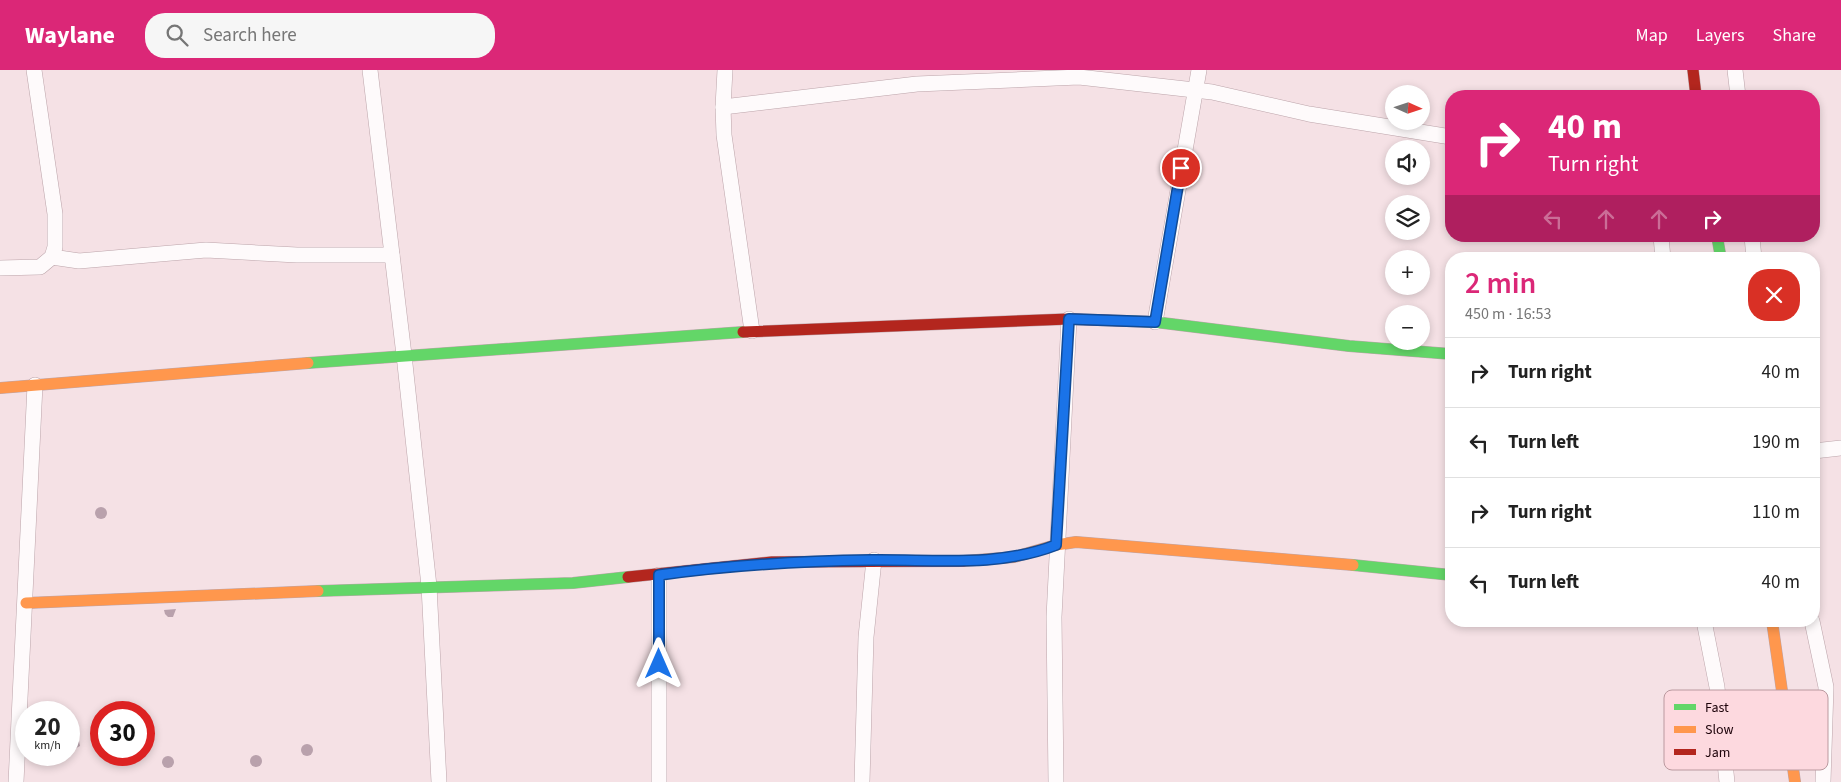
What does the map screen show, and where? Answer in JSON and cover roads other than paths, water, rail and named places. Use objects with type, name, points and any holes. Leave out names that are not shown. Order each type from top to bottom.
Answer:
[{"type":"street","points":[[0,268],[40,266],[52,257],[57,232],[34,70]]},
{"type":"street","points":[[370,70],[429,586],[439,782]]},
{"type":"street","points":[[725,70],[724,135],[752,331]]},
{"type":"street","points":[[1155,322],[1198,70]]},
{"type":"street","points":[[1693,70],[1695,90]]},
{"type":"street","points":[[1735,70],[1737,90]]},
{"type":"street","points":[[723,107],[909,84],[1039,77],[1079,77],[1229,95],[1309,114],[1445,136]]},
{"type":"street","points":[[52,257],[79,261],[206,250],[297,255],[392,255]]},
{"type":"street","points":[[1056,782],[1053,664],[1056,545],[1069,319]]},
{"type":"street","points":[[0,388],[404,355],[752,331],[1069,319],[1155,322],[1349,346],[1445,354]]},
{"type":"street","points":[[16,782],[35,385]]},
{"type":"street","points":[[1820,450],[1841,448]]},
{"type":"street","points":[[26,603],[429,586],[573,583],[772,562],[994,559],[1034,554],[1056,545],[1076,542],[1302,560],[1445,574]]},
{"type":"street","points":[[862,782],[866,637],[874,560]]},
{"type":"street","points":[[659,575],[659,782]]},
{"type":"street","points":[[1705,627],[1717,690]]},
{"type":"street","points":[[1773,627],[1782,690]]},
{"type":"street","points":[[1813,627],[1826,690]]}]
